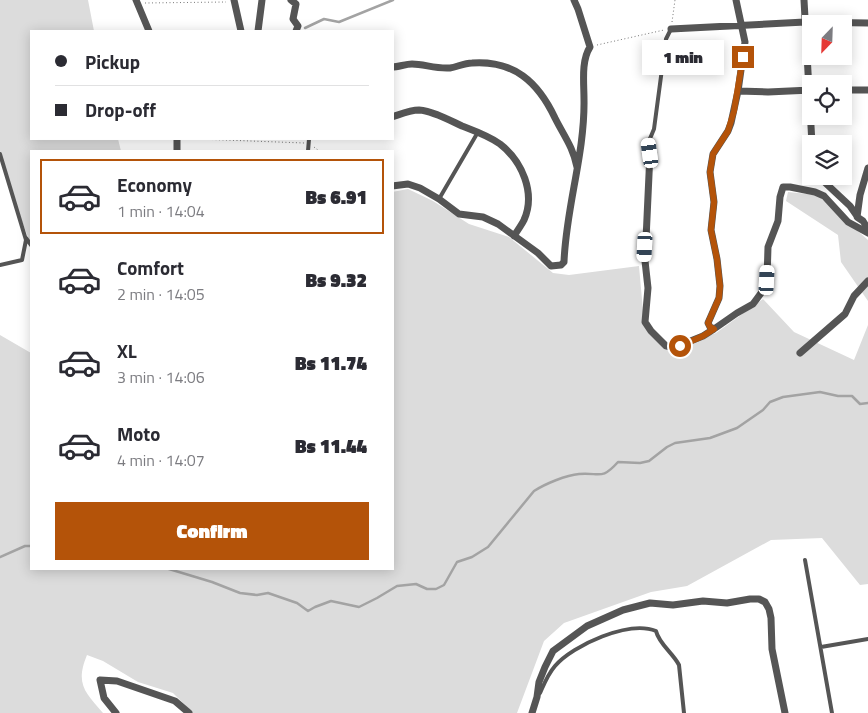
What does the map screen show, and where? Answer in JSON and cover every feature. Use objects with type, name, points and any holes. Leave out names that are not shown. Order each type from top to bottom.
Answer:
[{"type":"street","points":[[258,30],[262,0]]},
{"type":"street","points":[[291,0],[296,4],[293,19],[298,26],[296,30]]},
{"type":"street","points":[[394,186],[408,184],[420,188],[459,214],[483,217],[498,224],[538,252],[551,266],[561,265],[564,262],[569,219],[581,153],[585,110],[586,52],[590,46],[574,0]]},
{"type":"street","points":[[714,329],[708,323],[719,298],[720,286],[711,230],[714,202],[710,172],[713,154],[728,131],[738,91],[745,42],[736,0]]},
{"type":"street","points":[[804,0],[805,15]]},
{"type":"street","points":[[136,1],[149,30]]},
{"type":"street","points":[[234,1],[241,30]]},
{"type":"street","points":[[671,29],[802,22]]},
{"type":"street","points":[[852,23],[868,23]]},
{"type":"street","points":[[394,67],[412,64],[435,68],[452,68],[470,63],[489,62],[506,66],[523,75],[538,88],[549,104],[573,151],[578,172]]},
{"type":"street","points":[[738,91],[802,90]]},
{"type":"street","points":[[852,90],[868,90]]},
{"type":"street","points":[[394,116],[419,110],[429,112],[478,132],[500,144],[511,154],[522,171],[529,201],[524,219],[514,236]]},
{"type":"street","points":[[650,153],[645,261],[648,288],[645,322],[666,346],[673,348],[703,336],[754,304],[764,289],[767,280],[768,247],[778,221],[780,197],[783,187],[815,192],[824,196],[848,222],[868,231]]},
{"type":"street","points":[[857,217],[860,195],[868,168]]},
{"type":"street","points":[[828,185],[850,206],[868,231]]},
{"type":"street","points":[[800,353],[845,314],[854,296],[868,281]]},
{"type":"street","points":[[532,713],[538,697],[539,682],[544,667],[553,651],[587,626],[624,610],[650,603],[673,605],[703,601],[727,603],[750,599],[759,599],[765,602],[769,610],[772,649],[785,713]]},
{"type":"street","points":[[116,713],[104,698],[100,680],[117,681],[175,701],[189,713]]},
{"type":"lane","points":[[650,153],[649,142],[654,129],[666,39],[671,29]]},
{"type":"lane","points":[[439,199],[478,132]]},
{"type":"lane","points":[[0,154],[26,240],[22,260],[0,265]]},
{"type":"lane","points":[[24,236],[30,244]]},
{"type":"lane","points":[[805,560],[832,713]]},
{"type":"lane","points":[[538,697],[554,666],[578,647],[590,641],[628,629],[646,628],[656,631],[660,640],[676,658],[679,665],[684,713]]},
{"type":"lane","points":[[821,647],[868,639]]},
{"type":"path","points":[[590,46],[671,29],[675,0]]},
{"type":"path","points":[[136,1],[234,1]]},
{"type":"path","points":[[254,140],[309,141],[318,150]]},
{"type":"shaded area","points":[[0,0],[88,0],[94,30],[30,30],[30,140],[118,140],[121,150],[30,150],[30,242],[0,153]]},
{"type":"shaded area","points":[[408,189],[433,201],[469,224],[509,237],[553,273],[569,275],[639,266],[644,322],[674,348],[716,333],[763,299],[794,332],[854,360],[868,325],[868,584],[860,585],[822,538],[771,540],[687,586],[651,592],[564,623],[544,641],[517,713],[193,713],[173,693],[138,682],[103,661],[87,655],[82,673],[82,681],[87,693],[103,713],[0,713],[0,335],[30,352],[30,570],[394,570],[394,192]]},
{"type":"shaded area","points":[[788,192],[817,195],[868,240],[868,301],[841,262],[838,235],[786,201]]},
{"type":"waterway","points":[[305,28],[324,19],[339,22],[393,0]]},
{"type":"waterway","points":[[172,570],[240,593],[257,595],[268,593],[297,603],[308,611],[331,601],[359,607],[397,586],[416,584],[427,589],[436,589],[444,585],[457,562],[472,557],[488,547],[534,491],[550,483],[574,475],[604,474],[618,462],[640,463],[649,461],[675,443],[710,438],[737,428],[763,410],[770,402],[783,397],[820,392],[838,396],[852,396],[860,404],[868,403]]},
{"type":"waterway","points":[[0,557],[25,546],[30,546]]},
{"type":"route","points":[[680,346],[714,329],[708,323],[719,298],[720,286],[711,230],[714,202],[710,172],[713,154],[728,131],[734,111],[743,57]]}]
